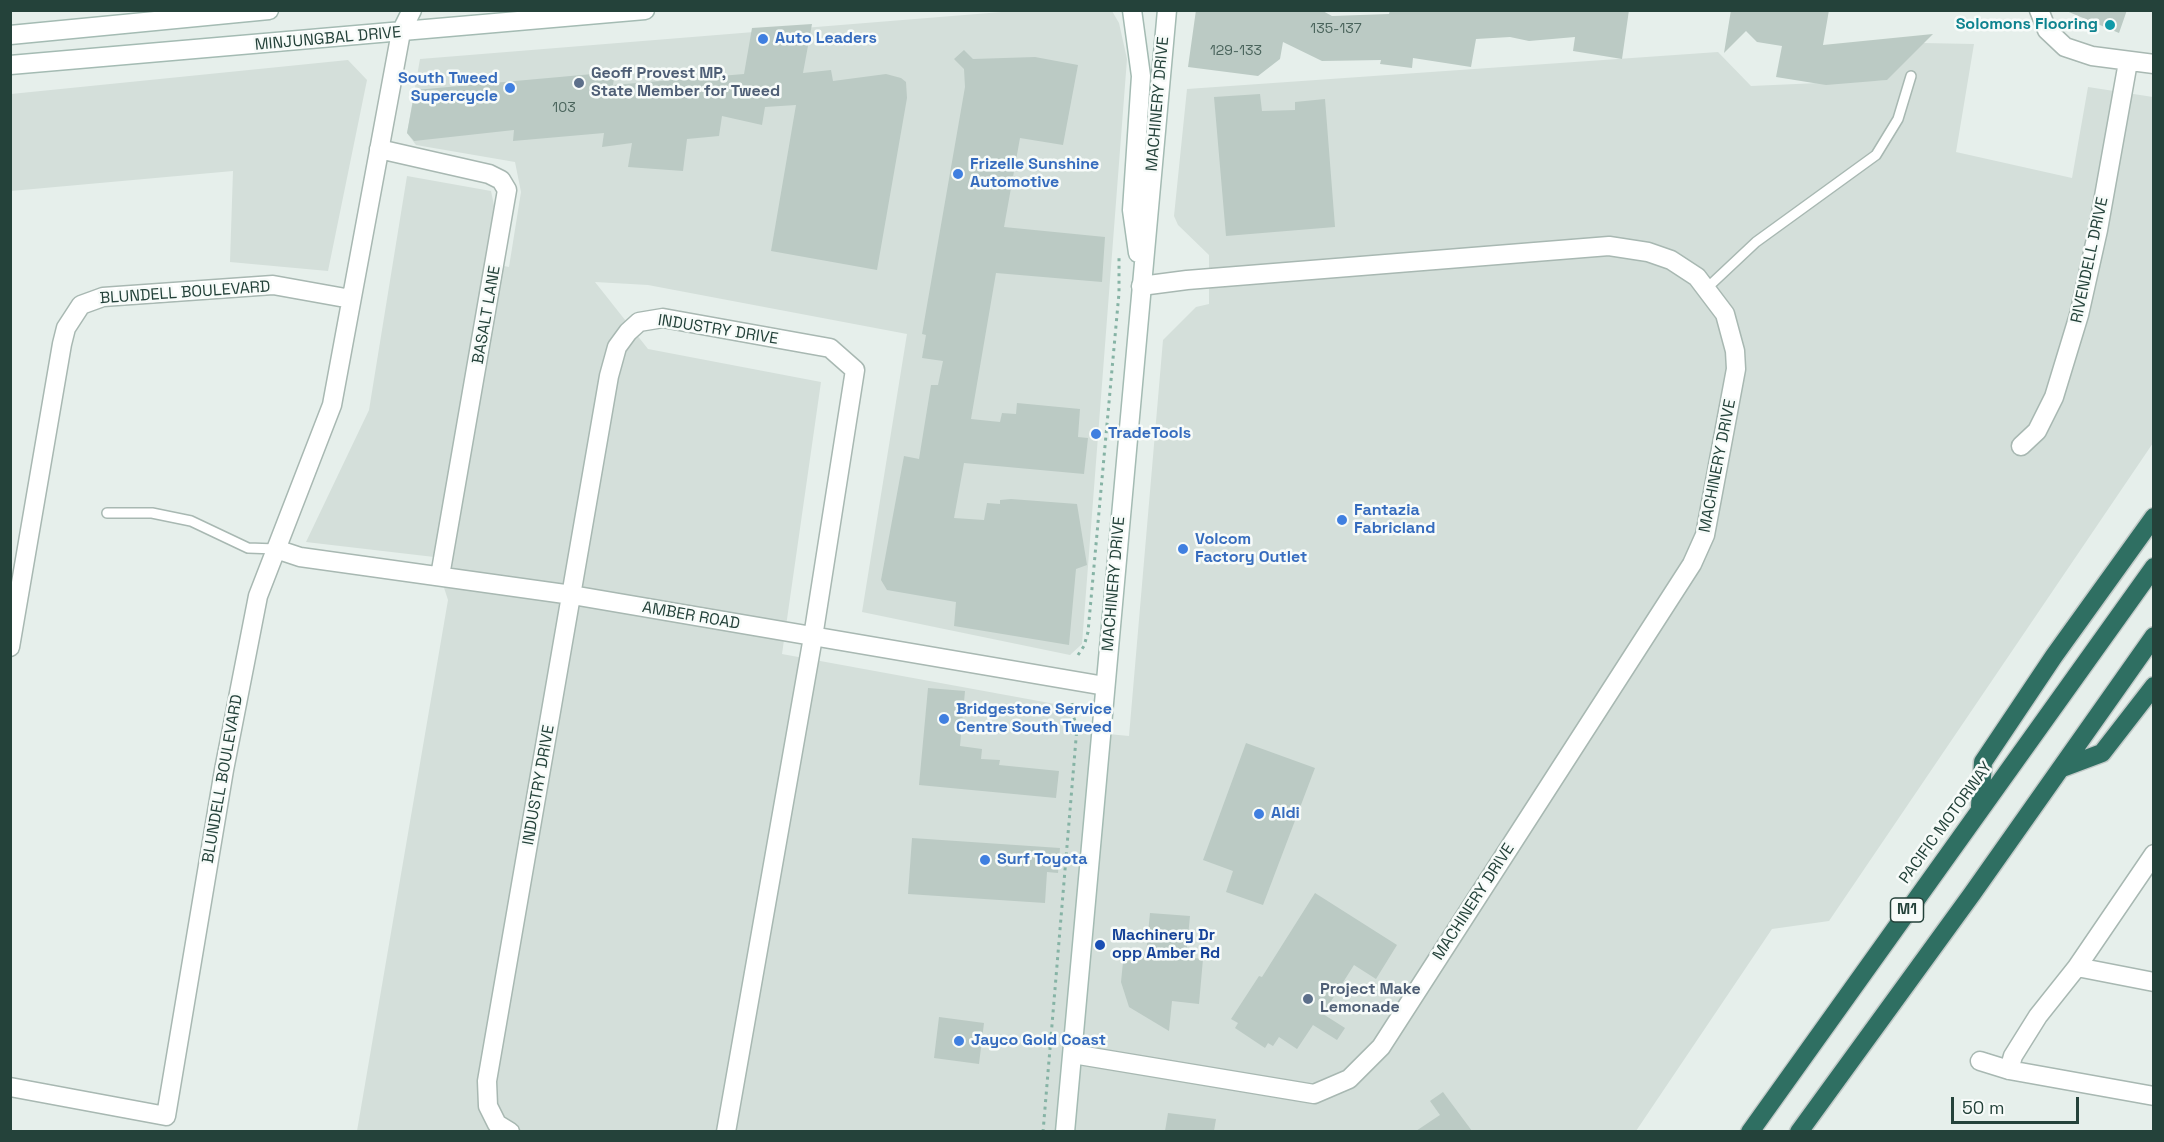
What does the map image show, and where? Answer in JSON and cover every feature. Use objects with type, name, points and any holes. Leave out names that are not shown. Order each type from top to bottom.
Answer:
[{"type":"highway","points":[[1980,808],[1983,762],[2154,517]]},
{"type":"highway","name":"PACIFIC MOTORWAY","points":[[1750,1131],[2154,567]]},
{"type":"highway","name":"M1","points":[[1799,1131],[2062,768],[2154,636]]},
{"type":"highway","points":[[2062,768],[2102,753],[2154,686]]},
{"type":"street","name":"MINJUNGBAL DRIVE","points":[[10,35],[269,10]]},
{"type":"street","points":[[401,10],[401,32]]},
{"type":"street","points":[[401,32],[412,10]]},
{"type":"street","name":"MINJUNGBAL DRIVE","points":[[10,65],[645,10]]},
{"type":"street","name":"MACHINERY DRIVE","points":[[1132,10],[1141,76],[1132,222],[1142,278]]},
{"type":"street","name":"MACHINERY DRIVE","points":[[1142,278],[1187,280],[1609,246],[1648,252],[1671,261],[1697,277],[1725,314],[1735,351],[1736,369],[1705,535],[1700,550],[1381,1047],[1349,1079],[1314,1094],[1073,1054],[1105,686],[1142,278],[1167,10]]},
{"type":"street","points":[[2039,10],[2047,30],[2065,47],[2092,56],[2154,64]]},
{"type":"street","name":"BLUNDELL BOULEVARD","points":[[10,1087],[166,1116],[224,770],[258,596],[332,405],[401,32]]},
{"type":"street","name":"RIVENDELL DRIVE","points":[[2021,446],[2037,431],[2054,398],[2079,315],[2098,230],[2128,62]]},
{"type":"street","name":"BASALT LANE","points":[[379,149],[496,177],[505,184],[507,190],[440,576]]},
{"type":"street","name":"BLUNDELL BOULEVARD","points":[[10,647],[62,344],[66,328],[81,305],[103,297],[273,285],[351,299]]},
{"type":"street","name":"INDUSTRY DRIVE","points":[[510,1131],[497,1124],[488,1106],[487,1081],[609,376],[617,347],[639,322],[663,318],[830,348],[855,370],[813,637],[726,1131]]},
{"type":"street","name":"AMBER ROAD","points":[[276,549],[300,557],[572,595],[1105,686]]},
{"type":"street","points":[[2009,1070],[2013,1056],[2038,1016],[2077,967],[2154,854]]},
{"type":"street","points":[[2077,967],[2154,982]]},
{"type":"street","points":[[1065,1131],[1073,1054]]},
{"type":"street","points":[[1980,1061],[2009,1070],[2154,1096]]},
{"type":"lane","points":[[1707,288],[1756,242],[1876,155],[1898,119],[1911,76]]},
{"type":"lane","points":[[107,513],[152,513],[191,521],[248,548],[276,549]]},
{"type":"path","points":[[1078,655],[1084,646],[1088,632],[1119,293],[1119,247]]},
{"type":"path","points":[[1043,1131],[1077,727],[1072,712],[1072,703]]},
{"type":"path","points":[[1077,727],[1084,723]]},
{"type":"shaded area","points":[[1014,11],[1112,11],[1119,23],[1127,59],[1082,644],[1070,655],[862,612],[907,334],[648,285],[595,282],[648,349],[821,382],[782,654],[1066,706],[1076,731],[1129,736],[1163,340],[1196,307],[1209,304],[1209,255],[1178,225],[1174,216],[1187,89],[1718,52],[1751,86],[1886,80],[1923,43],[1974,44],[1956,152],[2072,178],[2088,87],[2153,97],[2153,443],[1829,921],[1772,929],[1636,1131],[357,1131],[448,600],[434,557],[306,542],[369,410],[407,176],[491,191],[495,210],[489,263],[509,267],[521,192],[515,162],[416,145],[407,133],[420,59]]},
{"type":"shaded area","points":[[348,60],[367,80],[328,271],[230,262],[233,171],[11,191],[11,94]]},
{"type":"building","points":[[1196,10],[1321,10],[1332,16],[1389,14],[1390,10],[1629,10],[1622,59],[1573,51],[1575,37],[1529,41],[1510,37],[1476,39],[1471,67],[1413,58],[1412,68],[1380,64],[1381,60],[1322,61],[1283,42],[1280,59],[1258,76],[1188,67]]},
{"type":"building","points":[[1731,10],[1829,10],[1823,45],[1933,34],[1887,80],[1826,85],[1776,77],[1782,46],[1757,42],[1746,31],[1724,53]]},
{"type":"building","name":"Solomons Flooring","points":[[2064,10],[2127,10],[2119,33]]},
{"type":"building","points":[[812,24],[803,73],[831,70],[833,81],[886,74],[901,78],[906,82],[907,98],[877,270],[771,251],[796,105],[765,107],[762,125],[722,116],[719,136],[687,139],[683,171],[628,167],[632,143],[602,147],[604,133],[513,141],[514,130],[414,141],[407,133],[415,90],[615,72],[613,85],[744,74],[752,28]]},
{"type":"building","points":[[964,50],[973,59],[1035,57],[1078,65],[1063,145],[1020,138],[1004,227],[1105,237],[1102,282],[996,273],[971,419],[1000,422],[1002,413],[1016,414],[1017,403],[1080,409],[1078,437],[1088,438],[1084,474],[964,463],[954,518],[984,520],[987,503],[1000,504],[1000,500],[1077,504],[1087,565],[1076,569],[1069,645],[954,626],[956,602],[887,590],[881,580],[904,456],[919,459],[931,385],[938,385],[943,361],[922,358],[926,335],[922,334],[965,87],[964,69],[954,59]]},
{"type":"building","points":[[1260,94],[1262,111],[1295,110],[1295,102],[1325,99],[1335,227],[1226,236],[1214,97]]},
{"type":"building","name":"Bridgestone Service Centre South Tweed","points":[[928,688],[965,691],[960,746],[982,749],[981,759],[1000,760],[999,765],[1059,771],[1056,798],[919,785]]},
{"type":"building","name":"Aldi","points":[[1246,743],[1315,768],[1263,905],[1226,892],[1233,871],[1203,860]]},
{"type":"building","name":"Surf Toyota","points":[[912,838],[1060,848],[1058,873],[1047,872],[1045,903],[908,894]]},
{"type":"building","points":[[1315,893],[1397,945],[1376,979],[1354,965],[1323,1014],[1345,1028],[1337,1040],[1313,1025],[1297,1049],[1279,1037],[1273,1046],[1268,1043],[1265,1048],[1235,1028],[1238,1023],[1231,1019],[1259,976],[1262,977]]},
{"type":"building","points":[[1150,913],[1190,916],[1186,957],[1203,959],[1199,1004],[1172,1001],[1169,1031],[1129,1007],[1121,982],[1124,952],[1146,954]]},
{"type":"building","name":"Jayco Gold Coast","points":[[939,1017],[984,1023],[979,1064],[934,1058]]},
{"type":"building","points":[[1443,1092],[1472,1131],[1416,1131],[1440,1115],[1430,1101]]},
{"type":"building","points":[[1168,1113],[1216,1119],[1214,1131],[1165,1131]]},
{"type":"place","name":"Solomons Flooring","points":[[2110,25]]},
{"type":"place","name":"Auto Leaders","points":[[763,39]]},
{"type":"place","name":"Geoff Provest MP, State Member for Tweed","points":[[579,83]]},
{"type":"place","name":"South Tweed Supercycle","points":[[510,88]]},
{"type":"place","name":"Frizelle Sunshine Automotive","points":[[958,174]]},
{"type":"place","name":"TradeTools","points":[[1096,434]]},
{"type":"place","name":"Fantazia Fabricland","points":[[1342,520]]},
{"type":"place","name":"Volcom Factory Outlet","points":[[1183,549]]},
{"type":"place","name":"Bridgestone Service Centre South Tweed","points":[[944,719]]},
{"type":"place","name":"Aldi","points":[[1259,814]]},
{"type":"place","name":"Surf Toyota","points":[[985,860]]},
{"type":"place","name":"Machinery Dr opp Amber Rd","points":[[1100,945]]},
{"type":"place","name":"Project Make Lemonade","points":[[1308,999]]},
{"type":"place","name":"Jayco Gold Coast","points":[[959,1041]]}]
